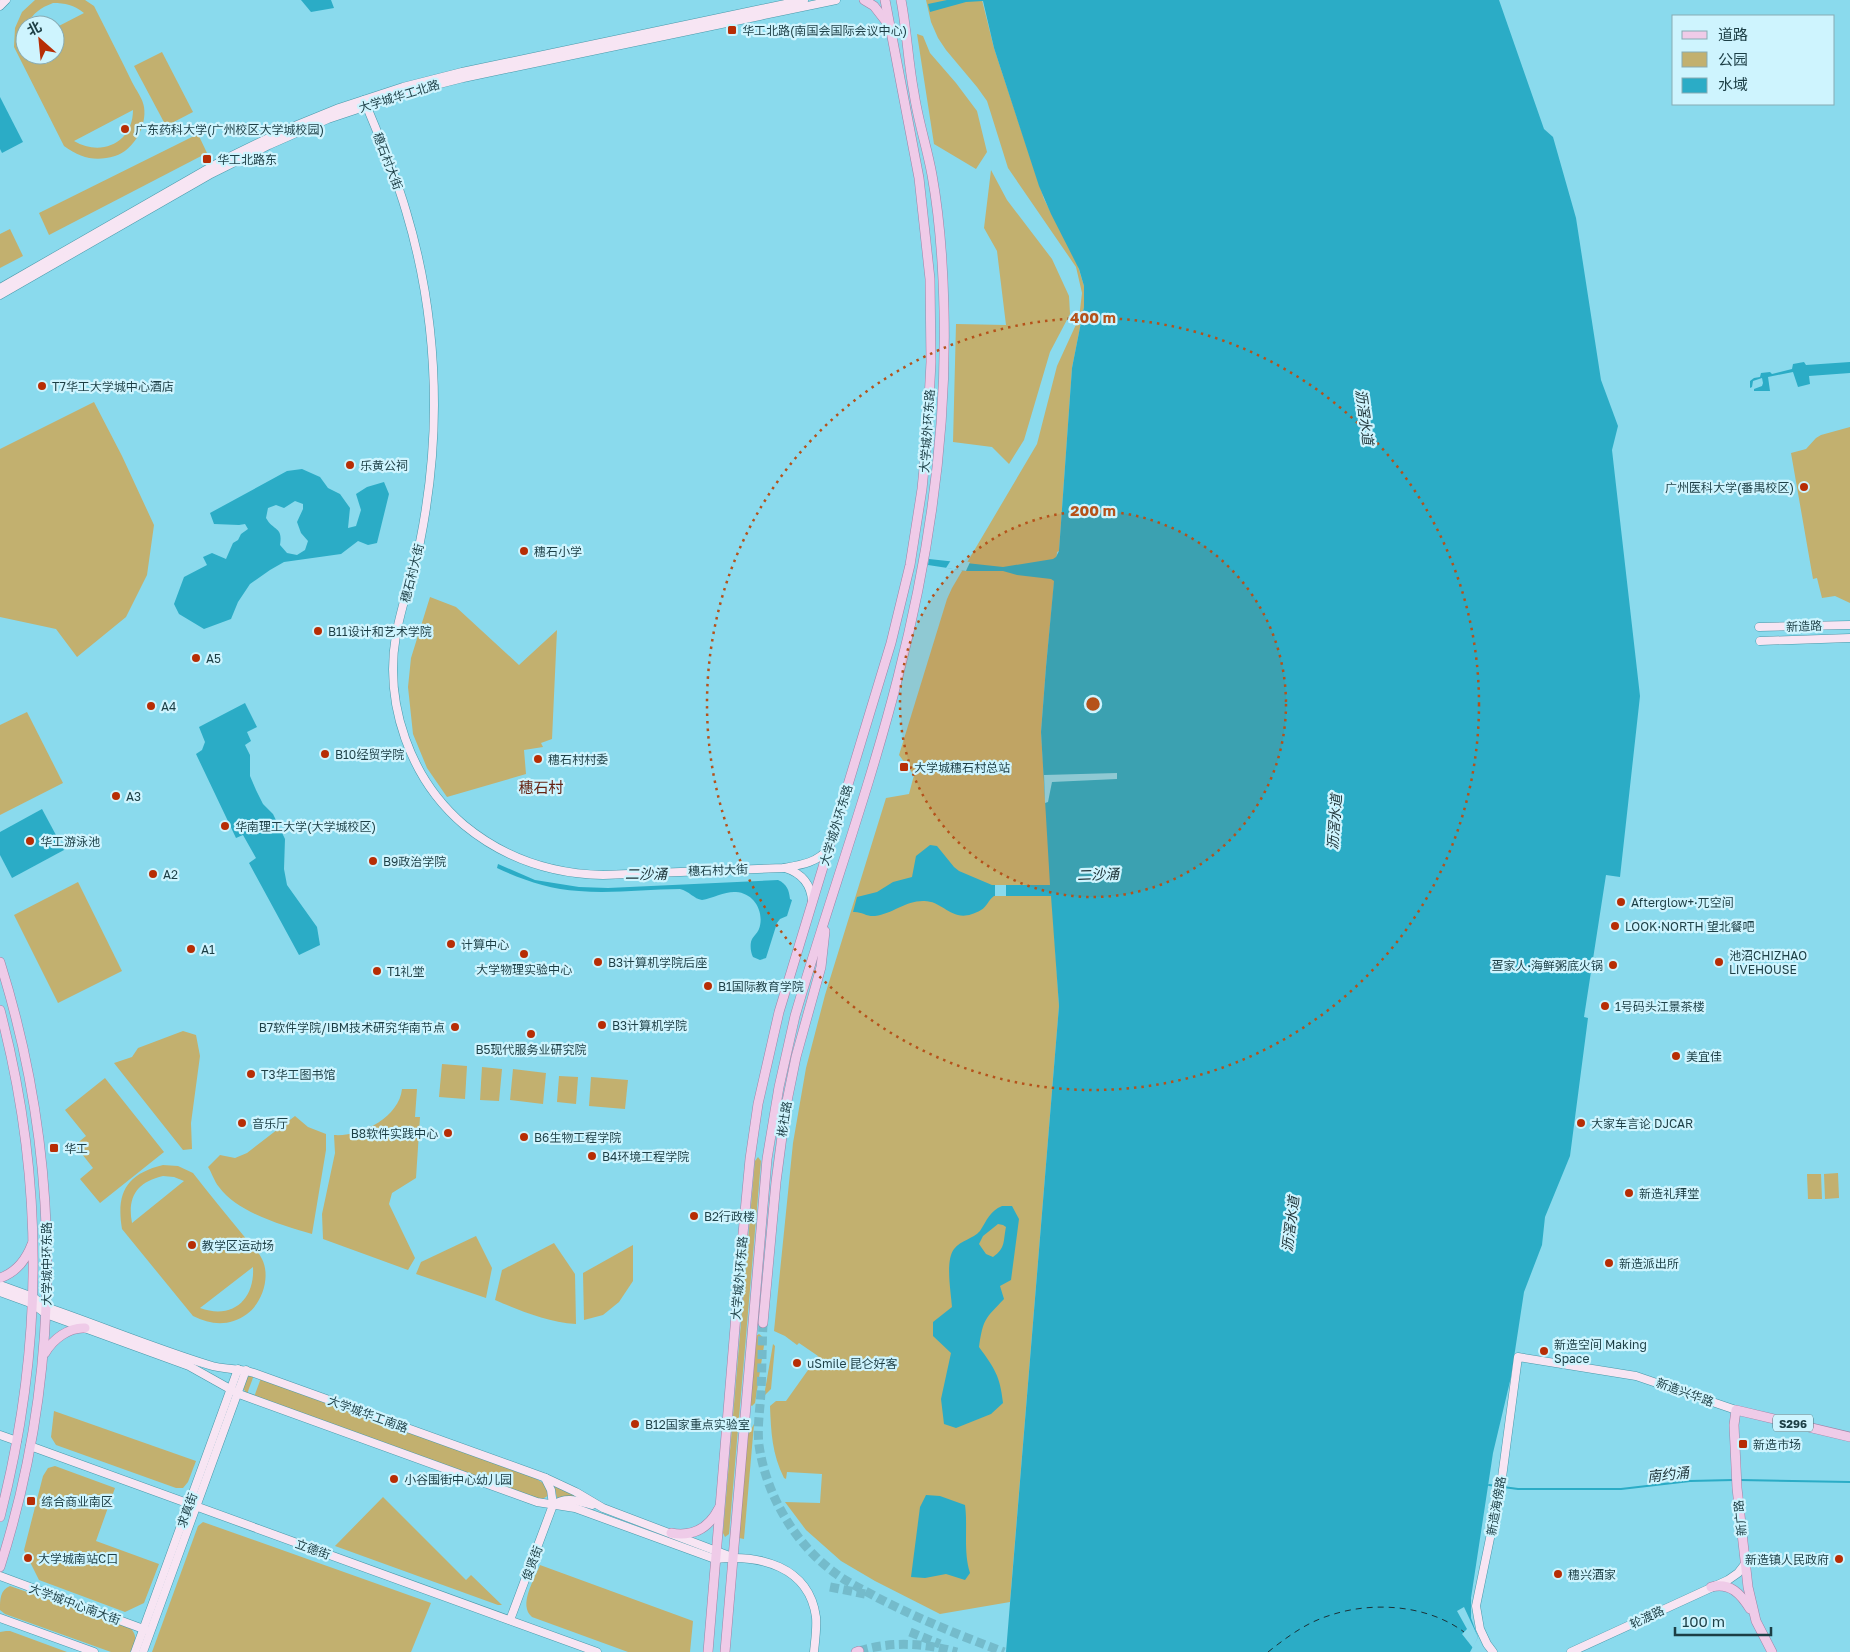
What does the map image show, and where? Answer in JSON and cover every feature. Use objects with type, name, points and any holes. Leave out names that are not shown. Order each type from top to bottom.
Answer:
[{"type":"main road","points":[[0,6],[6,0]]},
{"type":"main road","name":"大学城华工北路","points":[[0,295],[228,165],[288,136],[403,87],[462,72],[804,0]]},
{"type":"main road","name":"大学城华工北路","points":[[0,288],[225,159],[285,130],[365,103],[463,78],[836,0]]},
{"type":"main road","points":[[864,0],[878,11],[891,28]]},
{"type":"main road","name":"大学城外环东路","points":[[708,1652],[751,1154],[762,1084],[775,1028],[883,673],[900,610],[922,489],[931,372],[930,279],[919,178],[885,0]]},
{"type":"main road","name":"大学城外环东路","points":[[725,1652],[768,1156],[779,1087],[791,1032],[888,716],[913,613],[935,485],[944,379],[940,227],[932,175],[913,89],[902,0]]},
{"type":"main road","name":"穗石村大街","points":[[365,103],[390,162],[411,227],[424,285],[433,365],[433,433],[428,493],[417,553],[398,627],[394,659],[394,685],[397,707],[405,737],[416,764],[440,799],[467,827],[504,851],[545,867],[567,872],[596,874],[783,868],[812,862],[819,858],[830,846]]},
{"type":"main road","name":"新造路","points":[[1758,627],[1850,625]]},
{"type":"main road","name":"新造路","points":[[1760,641],[1850,638]]},
{"type":"main road","points":[[783,868],[797,873],[804,880],[811,893],[812,902]]},
{"type":"main road","name":"彬社路","points":[[763,1323],[776,1182],[786,1106],[798,1049],[821,967],[825,918]]},
{"type":"main road","name":"大学城中环东路","points":[[0,962],[25,1056],[40,1144],[47,1232],[43,1358],[30,1446],[13,1522],[0,1567]]},
{"type":"main road","name":"大学城中环东路","points":[[0,1010],[16,1079],[25,1133],[31,1190],[33,1241],[33,1300],[28,1375],[17,1441],[0,1516]]},
{"type":"main road","points":[[775,1028],[775,1033],[781,1038],[786,1038],[791,1032]]},
{"type":"main road","points":[[751,1154],[761,1153],[768,1156]]},
{"type":"main road","points":[[0,1278],[10,1274],[21,1264],[33,1241]]},
{"type":"main road","name":"大学城华工南路","points":[[0,1285],[33,1300],[46,1310],[85,1328],[189,1366],[234,1392],[537,1502],[575,1508],[715,1555],[757,1560],[779,1566],[800,1582],[810,1598],[815,1614],[814,1652]]},
{"type":"main road","name":"大学城华工南路","points":[[0,1292],[33,1300]]},
{"type":"main road","name":"大学城华工南路","points":[[46,1310],[209,1365],[242,1369],[545,1478],[576,1492],[603,1508],[671,1533],[715,1555]]},
{"type":"main road","points":[[43,1358],[48,1348],[57,1338],[75,1329],[85,1328]]},
{"type":"main road","name":"新造兴华路","points":[[1518,1357],[1636,1376],[1736,1410],[1850,1438]]},
{"type":"main road","name":"新造海傍路","points":[[1493,1652],[1480,1629],[1476,1606],[1501,1485],[1518,1357]]},
{"type":"main road","name":"求真街","points":[[135,1652],[147,1630],[242,1369]]},
{"type":"main road","name":"新广路","points":[[1736,1410],[1734,1425],[1737,1488],[1745,1564],[1754,1616],[1772,1652]]},
{"type":"main road","points":[[0,1435],[17,1441]]},
{"type":"main road","name":"立德街","points":[[30,1446],[597,1652]]},
{"type":"main road","points":[[545,1478],[551,1490],[553,1505],[561,1501],[573,1499],[603,1508]]},
{"type":"main road","points":[[671,1533],[684,1535],[701,1529],[715,1515],[720,1503]]},
{"type":"main road","name":"俊贤街","points":[[510,1620],[553,1505]]},
{"type":"main road","name":"轮渡路","points":[[1571,1652],[1735,1576],[1745,1564]]},
{"type":"main road","name":"大学城中心南大街","points":[[0,1576],[147,1630]]},
{"type":"main road","points":[[1711,1587],[1723,1586],[1736,1590],[1754,1616]]},
{"type":"main road","points":[[0,1618],[94,1652]]},
{"type":"main road","name":"求真街","points":[[143,1652],[147,1630]]},
{"type":"green space","points":[[35,0],[85,0],[94,6],[143,104],[143,122],[138,136],[122,153],[108,158],[95,159],[82,156],[64,146],[23,65],[65,65],[65,23],[84,13],[69,5],[53,3],[37,11],[34,15],[21,15]],"holes":[[[133,110],[132,121],[128,131],[114,144],[95,148],[84,146],[74,141]]]},
{"type":"green space","points":[[926,0],[982,0],[994,48],[1044,199],[1077,263],[1084,286],[1084,307],[1072,368],[1059,551],[1057,552],[1041,732],[1059,1006],[1010,1602],[940,1614],[875,1581],[841,1561],[806,1530],[785,1502],[820,1503],[822,1474],[787,1472],[786,1479],[784,1478],[775,1452],[770,1406],[776,1401],[786,1401],[818,1356],[799,1343],[797,1345],[774,1331],[793,1143],[806,1068],[825,995],[886,798],[909,794],[914,775],[899,755],[947,599],[1037,444],[1057,366],[1079,318],[1082,293],[1076,267],[1008,168],[987,101],[938,38],[931,22]]},
{"type":"green space","points":[[917,34],[923,36],[930,53],[977,111],[987,152],[976,169],[934,144]]},
{"type":"green space","points":[[162,52],[193,112],[166,126],[134,66]]},
{"type":"green space","points":[[198,134],[207,153],[49,235],[39,213]]},
{"type":"green space","points":[[991,170],[1007,200],[1052,259],[1069,296],[1070,314],[1050,352],[1024,440],[1009,464],[992,447],[953,442],[956,324],[1006,325],[997,251],[984,228]]},
{"type":"green space","points":[[10,229],[23,256],[0,268],[0,234]]},
{"type":"green space","points":[[94,402],[154,525],[147,575],[126,617],[77,657],[56,629],[0,617],[0,449]]},
{"type":"green space","points":[[1850,427],[1850,603],[1835,596],[1822,598],[1817,578],[1813,579],[1791,453],[1806,449],[1821,435]]},
{"type":"green space","points":[[430,597],[456,607],[519,665],[557,630],[552,739],[541,743],[543,747],[524,750],[526,774],[447,797],[427,768],[413,734],[408,687],[411,658]]},
{"type":"green space","points":[[27,712],[63,783],[0,815],[0,725]]},
{"type":"green space","points":[[78,882],[122,971],[58,1003],[14,915]]},
{"type":"green space","points":[[183,1031],[196,1035],[200,1056],[191,1123],[192,1149],[183,1150],[114,1063],[132,1057],[138,1048]]},
{"type":"green space","points":[[442,1064],[467,1066],[465,1099],[439,1097]]},
{"type":"green space","points":[[482,1067],[502,1069],[499,1101],[480,1100]]},
{"type":"green space","points":[[513,1069],[546,1073],[543,1104],[510,1100]]},
{"type":"green space","points":[[559,1076],[578,1077],[576,1104],[557,1102]]},
{"type":"green space","points":[[591,1077],[628,1080],[625,1109],[589,1106]]},
{"type":"green space","points":[[105,1078],[164,1152],[100,1203],[80,1179],[93,1168],[75,1145],[86,1136],[65,1110]]},
{"type":"green space","points":[[402,1089],[417,1089],[415,1117],[420,1117],[416,1178],[392,1193],[389,1204],[415,1258],[408,1270],[323,1239],[322,1214],[335,1153],[334,1135],[355,1133],[377,1124],[394,1109]]},
{"type":"green space","points":[[295,1116],[308,1127],[326,1134],[326,1150],[312,1234],[261,1217],[237,1204],[219,1187],[208,1167],[220,1155],[235,1158],[247,1153]]},
{"type":"green space","points":[[758,1157],[761,1161],[729,1534],[725,1537],[723,1533],[752,1194],[755,1161]]},
{"type":"green space","name":"教学区运动场","points":[[163,1165],[178,1166],[193,1173],[260,1256],[265,1266],[266,1274],[264,1289],[257,1303],[247,1314],[227,1323],[213,1323],[193,1316],[122,1229],[121,1205],[126,1187],[140,1174]],"holes":[[[163,1176],[174,1177],[184,1181],[132,1223],[131,1206],[136,1192],[146,1182]],[[253,1267],[250,1289],[240,1304],[232,1309],[222,1311],[200,1308]]]},
{"type":"green space","points":[[1838,1173],[1839,1198],[1825,1199],[1824,1174]]},
{"type":"green space","points":[[1807,1174],[1821,1174],[1822,1199],[1808,1199]]},
{"type":"green space","points":[[476,1236],[492,1268],[486,1298],[416,1274],[421,1262]]},
{"type":"green space","points":[[554,1243],[575,1274],[576,1324],[544,1318],[495,1300],[502,1270]]},
{"type":"green space","points":[[633,1245],[633,1281],[619,1302],[603,1315],[584,1320],[583,1273]]},
{"type":"green space","points":[[759,1334],[765,1339],[755,1403],[752,1406],[750,1405],[756,1336]]},
{"type":"green space","points":[[773,1344],[775,1346],[771,1389],[764,1396]]},
{"type":"green space","points":[[254,1375],[247,1394],[243,1388],[246,1377]]},
{"type":"green space","points":[[261,1378],[532,1476],[546,1485],[549,1495],[541,1500],[254,1397]]},
{"type":"green space","points":[[54,1411],[196,1461],[188,1482],[183,1488],[176,1488],[56,1445],[51,1437]]},
{"type":"green space","points":[[754,1424],[744,1539],[739,1538],[748,1435]]},
{"type":"green space","points":[[55,1466],[115,1488],[96,1541],[159,1564],[144,1603],[125,1612],[39,1580],[24,1550],[43,1476],[48,1468]]},
{"type":"green space","points":[[554,1485],[579,1496],[557,1498]]},
{"type":"green space","points":[[383,1497],[466,1580],[471,1575],[502,1605],[335,1546]]},
{"type":"green space","points":[[203,1522],[431,1603],[411,1652],[152,1652],[198,1526]]},
{"type":"green space","points":[[540,1565],[693,1621],[690,1652],[628,1652],[532,1617],[526,1606],[528,1592]]},
{"type":"green space","points":[[10,1586],[130,1628],[135,1636],[132,1650],[130,1652],[111,1652],[5,1614],[0,1610],[2,1592]]},
{"type":"green space","points":[[6,1631],[67,1652],[0,1652],[0,1632]]},
{"type":"water","points":[[301,0],[331,0],[334,8],[311,12]]},
{"type":"water","points":[[947,0],[1499,0],[1544,129],[1553,137],[1576,218],[1601,380],[1618,426],[1612,450],[1640,696],[1620,877],[1606,875],[1584,1017],[1588,1018],[1570,1156],[1545,1217],[1542,1245],[1524,1292],[1511,1377],[1493,1453],[1471,1598],[1471,1618],[1478,1637],[1470,1652],[1006,1652],[1059,1006],[1051,896],[994,896],[981,910],[963,916],[949,912],[937,904],[923,901],[910,903],[875,916],[853,912],[857,897],[877,892],[893,882],[912,877],[916,856],[930,845],[937,846],[959,871],[992,885],[1050,885],[1041,732],[1054,581],[1003,571],[967,571],[928,565],[929,559],[1003,567],[1056,557],[1059,551],[1072,368],[1084,307],[1084,286],[1079,269],[1039,186],[994,48],[983,1],[966,2],[930,12],[928,4]]},
{"type":"water","points":[[0,97],[23,142],[2,153],[0,149]]},
{"type":"water","points":[[1804,362],[1806,365],[1850,362],[1850,373],[1809,376],[1810,384],[1798,387],[1793,372],[1768,377],[1770,391],[1754,391],[1754,389],[1762,386],[1762,378],[1753,381],[1750,388],[1750,381],[1760,377],[1761,373],[1770,372],[1772,374],[1792,369],[1793,364]]},
{"type":"water","points":[[302,469],[320,477],[328,488],[340,494],[350,508],[348,528],[356,526],[361,510],[356,494],[367,487],[384,482],[389,494],[377,543],[368,545],[358,541],[341,554],[284,562],[250,584],[238,602],[231,619],[204,629],[179,614],[174,604],[184,577],[207,565],[203,557],[212,553],[226,559],[233,543],[248,529],[245,524],[214,524],[210,513],[287,471]],"holes":[[[295,501],[303,504],[303,509],[297,522],[301,533],[308,541],[305,550],[297,555],[287,553],[280,545],[279,532],[266,518],[268,508],[276,505],[284,508]]]},
{"type":"water","points":[[245,703],[257,727],[247,732],[251,741],[245,745],[250,755],[250,776],[263,804],[273,814],[285,839],[284,869],[287,885],[317,927],[320,945],[299,955],[249,863],[256,858],[243,835],[236,838],[196,754],[202,750],[205,742],[199,727]]},
{"type":"water","name":"华工游泳池","points":[[42,809],[64,850],[12,878],[0,855],[0,832]]},
{"type":"water","points":[[498,864],[535,880],[579,887],[608,888],[778,880],[785,885],[792,900],[787,916],[780,919],[777,923],[766,958],[760,960],[753,957],[751,952],[752,940],[759,929],[759,910],[753,900],[742,893],[728,893],[702,900],[680,889],[604,892],[568,890],[536,883],[517,876],[497,868]]},
{"type":"water","points":[[1002,1206],[1012,1206],[1019,1219],[1011,1280],[1000,1286],[1004,1299],[986,1320],[979,1347],[996,1373],[1003,1403],[991,1414],[956,1428],[944,1424],[941,1399],[951,1353],[933,1336],[933,1322],[952,1307],[949,1269],[951,1254],[960,1244],[977,1234],[994,1210]],"holes":[[[998,1224],[1006,1227],[1002,1247],[993,1257],[986,1254],[979,1244],[983,1236]]]},
{"type":"water","points":[[926,1495],[940,1496],[965,1505],[967,1556],[970,1573],[965,1580],[946,1574],[925,1578],[911,1577],[920,1507]]},
{"type":"pier","points":[[951,560],[970,562],[966,571],[946,568]]},
{"type":"pier","points":[[1117,773],[1117,779],[1052,782],[1048,802],[1045,803],[1044,775]]},
{"type":"pier","points":[[995,885],[1006,885],[1006,896],[995,896]]},
{"type":"pier","points":[[1464,1607],[1478,1637],[1473,1648],[1462,1634],[1467,1629],[1457,1611]]},
{"type":"waterway","name":"南约涌","points":[[1503,1487],[1518,1489],[1621,1489],[1690,1481],[1733,1480]]},
{"type":"waterway","name":"南约涌","points":[[1740,1480],[1850,1482]]},
{"type":"waterway","name":"南约涌","points":[[1489,1485],[1498,1486]]},
{"type":"ferry route","points":[[1268,1652],[1314,1622],[1331,1615],[1364,1608],[1400,1608],[1417,1611],[1450,1623],[1464,1632]]},
{"type":"tunnel","points":[[763,1323],[758,1425],[759,1445],[768,1482],[795,1533],[821,1561],[851,1583],[925,1620],[1004,1652]]},
{"type":"tunnel","points":[[830,1587],[865,1594]]},
{"type":"tunnel","points":[[910,1632],[940,1644]]},
{"type":"tunnel","points":[[859,1651],[883,1646],[908,1644],[957,1652]]},
{"type":"place","name":"华工北路(南国会国际会议中心)","points":[[732,30]]},
{"type":"place","name":"广东药科大学(广州校区大学城校园)","points":[[125,129]]},
{"type":"place","name":"华工北路东","points":[[207,159]]},
{"type":"place","name":"T7华工大学城中心酒店","points":[[42,386]]},
{"type":"place","name":"乐黄公祠","points":[[350,465]]},
{"type":"place","name":"广州医科大学(番禺校区)","points":[[1804,487]]},
{"type":"place","name":"穗石小学","points":[[524,551]]},
{"type":"place","name":"B11设计和艺术学院","points":[[318,631]]},
{"type":"place","name":"A5","points":[[196,658]]},
{"type":"place","name":"A4","points":[[151,706]]},
{"type":"place","name":"B10经贸学院","points":[[325,754]]},
{"type":"place","name":"穗石村村委","points":[[538,759]]},
{"type":"place","name":"大学城穗石村总站","points":[[904,767]]},
{"type":"place","name":"A3","points":[[116,796]]},
{"type":"place","name":"华南理工大学(大学城校区)","points":[[225,826]]},
{"type":"place","name":"华工游泳池","points":[[30,841]]},
{"type":"place","name":"B9政治学院","points":[[373,861]]},
{"type":"place","name":"A2","points":[[153,874]]},
{"type":"place","name":"Afterglow+·兀空间","points":[[1621,902]]},
{"type":"place","name":"LOOK·NORTH 望北餐吧","points":[[1615,926]]},
{"type":"place","name":"计算中心","points":[[451,944]]},
{"type":"place","name":"A1","points":[[191,949]]},
{"type":"place","name":"大学物理实验中心","points":[[524,954]]},
{"type":"place","name":"B3计算机学院后座","points":[[598,962]]},
{"type":"place","name":"池沼CHIZHAO LIVEHOUSE","points":[[1719,962]]},
{"type":"place","name":"疍家人·海鲜粥底火锅","points":[[1613,965]]},
{"type":"place","name":"T1礼堂","points":[[377,971]]},
{"type":"place","name":"B1国际教育学院","points":[[708,986]]},
{"type":"place","name":"1号码头江景茶楼","points":[[1605,1006]]},
{"type":"place","name":"B3计算机学院","points":[[602,1025]]},
{"type":"place","name":"B7软件学院/IBM技术研究华南节点","points":[[455,1027]]},
{"type":"place","name":"B5现代服务业研究院","points":[[531,1034]]},
{"type":"place","name":"美宜佳","points":[[1676,1056]]},
{"type":"place","name":"T3华工图书馆","points":[[251,1074]]},
{"type":"place","name":"音乐厅","points":[[242,1123]]},
{"type":"place","name":"大家车言论 DJCAR","points":[[1581,1123]]},
{"type":"place","name":"B8软件实践中心","points":[[448,1133]]},
{"type":"place","name":"B6生物工程学院","points":[[524,1137]]},
{"type":"place","name":"华工","points":[[54,1148]]},
{"type":"place","name":"B4环境工程学院","points":[[592,1156]]},
{"type":"place","name":"新造礼拜堂","points":[[1629,1193]]},
{"type":"place","name":"B2行政楼","points":[[694,1216]]},
{"type":"place","name":"教学区运动场","points":[[192,1245]]},
{"type":"place","name":"新造派出所","points":[[1609,1263]]},
{"type":"place","name":"新造空间 Making Space","points":[[1544,1351]]},
{"type":"place","name":"uSmile 昆仑好客","points":[[797,1363]]},
{"type":"place","name":"B12国家重点实验室","points":[[635,1424]]},
{"type":"place","name":"新造市场","points":[[1743,1444]]},
{"type":"place","name":"小谷围街中心幼儿园","points":[[394,1479]]},
{"type":"place","name":"综合商业南区","points":[[31,1501]]},
{"type":"place","name":"大学城南站C口","points":[[28,1558]]},
{"type":"place","name":"新造镇人民政府","points":[[1839,1559]]},
{"type":"place","name":"穗兴酒家","points":[[1558,1574]]},
{"type":"district","name":"穗石村","points":[[541,787]]},
{"type":"water label","name":"沥滘水道","points":[[1365,417]]},
{"type":"water label","name":"沥滘水道","points":[[1334,822]]},
{"type":"water label","name":"二沙涌","points":[[646,873]]},
{"type":"water label","name":"二沙涌","points":[[1098,874]]},
{"type":"water label","name":"沥滘水道","points":[[1290,1224]]}]
